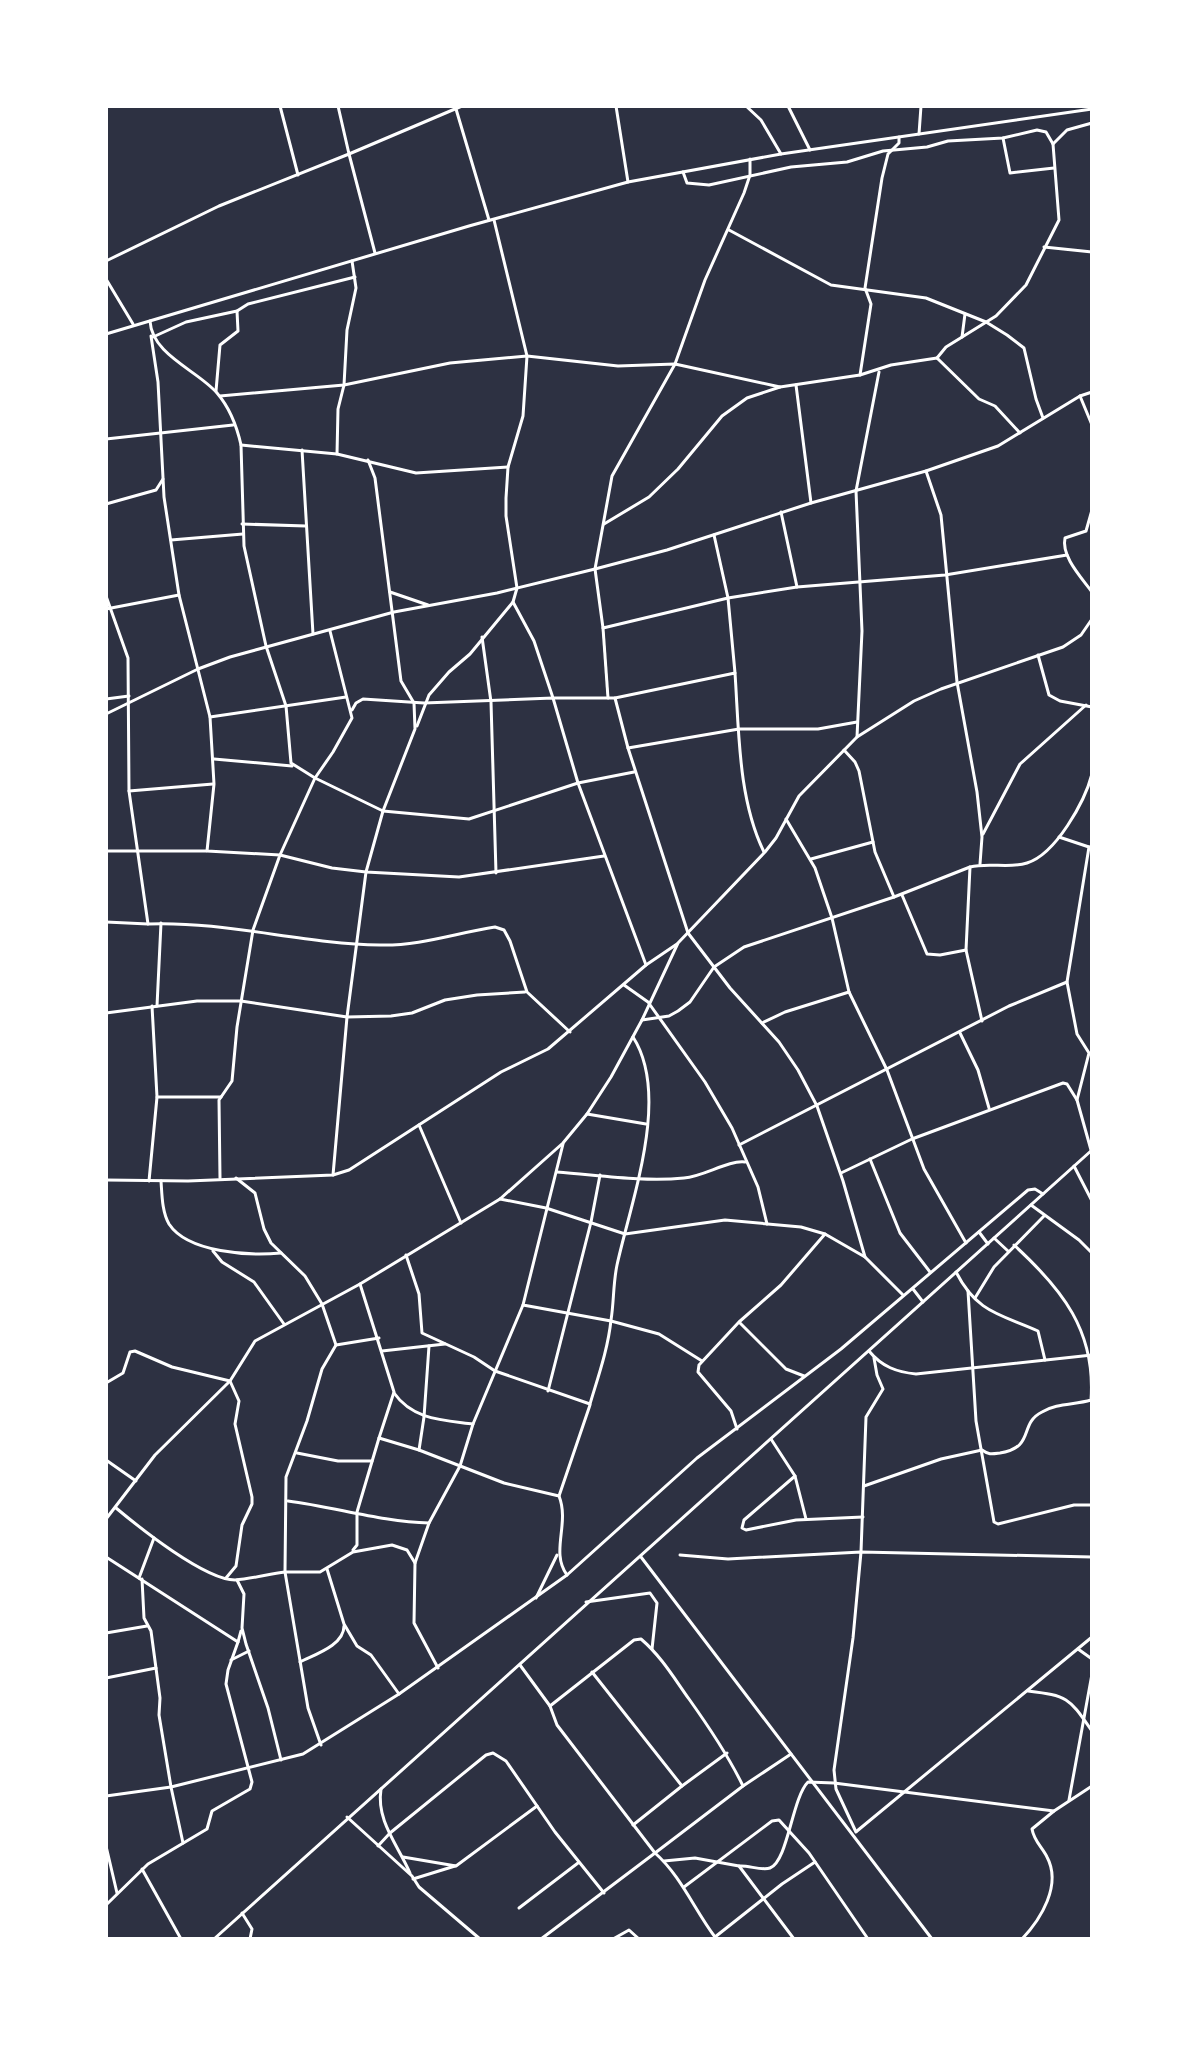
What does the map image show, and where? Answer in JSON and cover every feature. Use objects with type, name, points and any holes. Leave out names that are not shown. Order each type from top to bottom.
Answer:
[{"type":"street","points":[[280,106],[298,175]]},
{"type":"street","points":[[338,106],[375,254]]},
{"type":"street","points":[[106,261],[206,212],[462,106]]},
{"type":"street","points":[[616,106],[628,182]]},
{"type":"street","points":[[746,106],[761,120],[781,154]]},
{"type":"street","points":[[788,106],[810,150]]},
{"type":"street","points":[[919,134],[921,106]]},
{"type":"street","points":[[333,1175],[356,944],[366,872],[383,811],[424,703],[513,602],[517,588],[506,516],[508,467],[523,416],[527,356],[492,219],[456,109]]},
{"type":"street","points":[[106,334],[492,219],[628,182],[781,154],[1092,109]]},
{"type":"street","points":[[1053,144],[1067,130],[1092,123]]},
{"type":"street","points":[[602,525],[649,497],[678,469],[722,416],[736,405],[780,387],[860,375],[937,358],[946,347],[1018,297],[1059,220],[1053,144],[1042,130],[1003,138],[948,141],[927,147],[891,150],[847,162],[791,167],[749,178],[694,185],[685,180],[683,171]]},
{"type":"street","points":[[860,375],[871,304],[865,288],[882,178],[891,150],[899,143],[899,137]]},
{"type":"street","points":[[1003,138],[1010,173],[1054,168]]},
{"type":"street","points":[[608,698],[595,569],[615,470],[675,364],[705,280],[749,178],[750,159]]},
{"type":"street","points":[[728,230],[831,285],[926,298],[986,322],[1020,342],[1043,418]]},
{"type":"street","points":[[1044,247],[1092,252]]},
{"type":"street","points":[[337,454],[338,409],[344,385],[347,330],[356,288],[352,261]]},
{"type":"street","points":[[153,337],[186,322],[237,311],[248,304],[355,277]]},
{"type":"street","points":[[106,279],[133,326]]},
{"type":"street","points":[[216,391],[220,345],[238,331],[237,311]]},
{"type":"street","points":[[962,337],[965,314]]},
{"type":"street","points":[[150,321],[158,382],[163,479],[179,595],[210,717],[214,784],[207,851]]},
{"type":"street","points":[[151,332],[162,348],[216,391],[235,425],[241,445],[243,534],[266,646],[286,706],[292,766]]},
{"type":"street","points":[[220,396],[344,385],[450,363],[527,356],[625,367],[675,364],[780,387]]},
{"type":"street","points":[[937,358],[979,399],[995,406],[1020,433]]},
{"type":"street","points":[[857,737],[861,657],[856,491],[879,369]]},
{"type":"street","points":[[796,385],[811,503]]},
{"type":"street","points":[[106,714],[198,669],[266,646],[394,612],[517,588],[667,550],[781,512],[926,471],[998,446],[1080,396],[1092,392]]},
{"type":"street","points":[[1080,396],[1092,425]]},
{"type":"street","points":[[106,439],[235,425]]},
{"type":"street","points":[[241,445],[337,454],[416,473],[508,467]]},
{"type":"street","points":[[302,450],[313,635]]},
{"type":"street","points":[[368,460],[375,478],[401,681],[414,703],[415,729]]},
{"type":"street","points":[[926,471],[941,515],[957,682],[977,792],[982,837],[980,864]]},
{"type":"street","points":[[106,504],[156,490],[163,479]]},
{"type":"street","points":[[1092,510],[1086,531],[1063,540],[1067,555],[1092,592]]},
{"type":"street","points":[[781,512],[797,587]]},
{"type":"street","points":[[242,524],[306,526]]},
{"type":"street","points":[[713,533],[728,598],[748,796],[758,839],[765,852]]},
{"type":"street","points":[[171,540],[243,534]]},
{"type":"street","points":[[603,628],[728,598],[797,587],[945,575],[1067,555]]},
{"type":"street","points":[[390,592],[430,606]]},
{"type":"street","points":[[108,608],[179,595]]},
{"type":"street","points":[[106,596],[128,658],[129,791],[148,924]]},
{"type":"street","points":[[513,602],[534,641],[578,783],[646,965]]},
{"type":"street","points":[[106,1180],[333,1175],[359,1166],[501,1072],[548,1049],[646,965],[678,943],[765,852],[799,796],[857,737],[914,701],[957,682],[1072,641],[1088,628],[1092,619]]},
{"type":"street","points":[[330,631],[352,711]]},
{"type":"street","points":[[482,637],[491,702],[496,873]]},
{"type":"street","points":[[1038,655],[1049,695],[1060,701],[1092,707]]},
{"type":"street","points":[[220,1178],[219,1100],[232,1081],[253,930],[280,855],[315,778],[351,724],[356,703],[363,699],[424,703],[615,698],[735,673]]},
{"type":"street","points":[[106,699],[129,696]]},
{"type":"street","points":[[210,717],[346,697]]},
{"type":"street","points":[[615,698],[634,772],[688,933],[792,1061],[817,1106],[865,1257]]},
{"type":"street","points":[[982,837],[1020,764],[1086,705]]},
{"type":"street","points":[[628,748],[739,729],[818,729],[857,722]]},
{"type":"street","points":[[844,750],[859,771],[873,842],[894,897]]},
{"type":"street","points":[[214,759],[292,766],[383,811],[469,819],[495,813],[578,783],[634,772]]},
{"type":"street","points":[[642,1020],[669,1016],[690,1002],[714,967],[744,947],[894,897],[970,867],[980,864],[1025,864],[1035,859],[1059,837],[1076,811],[1092,774]]},
{"type":"street","points":[[129,791],[214,784]]},
{"type":"street","points":[[786,819],[810,859],[832,918],[849,992],[887,1070],[932,1186],[966,1243]]},
{"type":"street","points":[[1059,837],[1090,848],[1067,982],[1077,1034],[1089,1053],[1077,1100]]},
{"type":"street","points":[[810,859],[873,842]]},
{"type":"street","points":[[106,851],[280,855],[332,868],[459,877],[604,856]]},
{"type":"street","points":[[970,867],[966,950],[982,1021]]},
{"type":"street","points":[[902,894],[927,954],[966,950]]},
{"type":"street","points":[[106,922],[253,930],[356,944],[410,944],[495,927],[504,930],[510,941],[527,992],[570,1032]]},
{"type":"street","points":[[149,1181],[157,1097],[155,1006],[161,923]]},
{"type":"street","points":[[106,1519],[155,1455],[230,1381],[255,1341],[360,1284],[500,1199],[563,1143],[587,1114],[633,1037],[678,943]]},
{"type":"street","points":[[739,1145],[1009,1006],[1067,982]]},
{"type":"street","points":[[623,985],[648,1002],[705,1082],[758,1187],[767,1224]]},
{"type":"street","points":[[106,1013],[197,1001],[241,1001],[347,1017],[404,1014],[445,1000],[527,992]]},
{"type":"street","points":[[762,1023],[805,1004],[849,992]]},
{"type":"street","points":[[960,1033],[978,1070],[989,1108]]},
{"type":"street","points":[[567,1575],[559,1564],[563,1526],[559,1496],[590,1404],[611,1321],[613,1288],[639,1178],[647,1125],[646,1066],[633,1037]]},
{"type":"street","points":[[214,1939],[1092,1150],[1077,1100],[1067,1084],[1063,1083],[912,1139],[840,1173]]},
{"type":"street","points":[[157,1097],[221,1097]]},
{"type":"street","points":[[587,1114],[647,1125]]},
{"type":"street","points":[[419,1125],[461,1223]]},
{"type":"street","points":[[438,1668],[414,1623],[415,1563],[429,1523],[460,1466],[473,1424],[523,1305],[563,1143]]},
{"type":"street","points":[[870,1159],[900,1233],[931,1273]]},
{"type":"street","points":[[557,1172],[639,1178],[688,1177],[735,1162],[745,1162]]},
{"type":"street","points":[[1074,1166],[1092,1201]]},
{"type":"street","points":[[548,1391],[600,1175]]},
{"type":"street","points":[[236,1178],[255,1193],[264,1229],[281,1253],[305,1276],[322,1304],[336,1345],[322,1369],[286,1477],[285,1572],[308,1708],[321,1745]]},
{"type":"street","points":[[161,1181],[164,1209],[172,1229],[179,1235],[213,1251],[281,1253]]},
{"type":"street","points":[[106,1796],[171,1787],[303,1754],[321,1745],[438,1668],[567,1575],[697,1458],[841,1349],[1028,1190],[1035,1189],[1043,1194]]},
{"type":"street","points":[[500,1199],[546,1208],[625,1234],[725,1220],[801,1227],[825,1234],[865,1257],[903,1295]]},
{"type":"street","points":[[1031,1205],[1092,1253]]},
{"type":"street","points":[[975,1298],[994,1267],[1044,1216]]},
{"type":"street","points":[[979,1232],[988,1244]]},
{"type":"street","points":[[737,1429],[731,1411],[698,1372],[702,1361],[739,1322],[781,1285],[825,1234]]},
{"type":"street","points":[[994,1238],[1008,1251]]},
{"type":"street","points":[[864,1486],[941,1459],[982,1450],[990,1455],[1016,1449],[1021,1446],[1030,1424],[1040,1413],[1056,1406],[1091,1400],[1090,1355],[1072,1310],[1040,1270],[1014,1245]]},
{"type":"street","points":[[213,1251],[222,1262],[254,1282],[284,1324]]},
{"type":"street","points":[[406,1254],[419,1294],[421,1332],[495,1371],[590,1404]]},
{"type":"street","points":[[956,1272],[968,1291],[997,1316],[1038,1331],[1045,1360]]},
{"type":"street","points":[[360,1284],[394,1392],[405,1407],[424,1417],[473,1424]]},
{"type":"street","points":[[912,1288],[923,1302]]},
{"type":"street","points":[[968,1291],[976,1421],[996,1523],[1070,1506],[1092,1505]]},
{"type":"street","points":[[523,1305],[611,1321],[659,1334],[702,1361]]},
{"type":"street","points":[[739,1322],[786,1369],[804,1376]]},
{"type":"street","points":[[336,1345],[379,1338]]},
{"type":"street","points":[[382,1351],[446,1344]]},
{"type":"street","points":[[419,1450],[429,1346]]},
{"type":"street","points":[[106,1383],[123,1373],[132,1351],[172,1367],[230,1381],[239,1398],[235,1424],[252,1497],[242,1525],[236,1566],[244,1594],[242,1628],[226,1684],[252,1782],[250,1789],[212,1811],[207,1829],[142,1869],[106,1905]]},
{"type":"street","points":[[869,1351],[874,1358],[897,1372],[927,1373],[1090,1355]]},
{"type":"street","points":[[855,1833],[834,1783],[834,1770],[853,1638],[861,1552],[866,1417],[883,1389],[874,1358]]},
{"type":"street","points":[[353,1552],[357,1545],[357,1512],[394,1392]]},
{"type":"street","points":[[379,1438],[504,1483],[559,1496]]},
{"type":"street","points":[[771,1439],[795,1476],[807,1519]]},
{"type":"street","points":[[296,1453],[338,1461],[372,1461]]},
{"type":"street","points":[[106,1460],[136,1481]]},
{"type":"street","points":[[795,1476],[744,1520],[742,1528],[746,1530],[807,1519],[863,1517]]},
{"type":"street","points":[[288,1501],[400,1521],[429,1523]]},
{"type":"street","points":[[116,1508],[154,1538],[225,1579],[285,1572],[320,1572],[353,1552],[397,1545],[407,1550],[415,1563]]},
{"type":"street","points":[[154,1538],[140,1578],[144,1618],[151,1631],[159,1715],[183,1843]]},
{"type":"street","points":[[536,1598],[559,1551]]},
{"type":"street","points":[[680,1555],[728,1559],[861,1552],[1092,1557]]},
{"type":"street","points":[[640,1555],[855,1833],[932,1939]]},
{"type":"street","points":[[106,1557],[238,1642]]},
{"type":"street","points":[[225,1579],[236,1566]]},
{"type":"street","points":[[327,1569],[344,1624],[357,1646],[371,1655],[399,1694]]},
{"type":"street","points":[[586,1602],[650,1593],[657,1603],[652,1649]]},
{"type":"street","points":[[300,1662],[333,1645],[343,1633],[344,1624]]},
{"type":"street","points":[[106,1633],[147,1626]]},
{"type":"street","points":[[242,1628],[281,1760]]},
{"type":"street","points":[[855,1833],[1092,1637]]},
{"type":"street","points":[[550,1706],[634,1640],[641,1639],[652,1649],[727,1753],[743,1786]]},
{"type":"street","points":[[1078,1649],[1092,1659]]},
{"type":"street","points":[[231,1660],[249,1651]]},
{"type":"street","points":[[520,1665],[550,1706],[557,1725],[632,1826],[684,1887],[694,1909],[715,1938],[815,1862]]},
{"type":"street","points":[[106,1678],[156,1668]]},
{"type":"street","points":[[592,1672],[682,1786]]},
{"type":"street","points":[[1068,1802],[1092,1674]]},
{"type":"street","points":[[1028,1691],[1063,1697],[1072,1703],[1092,1731]]},
{"type":"street","points":[[378,1846],[486,1755],[493,1753],[506,1761],[578,1863],[604,1893]]},
{"type":"street","points":[[632,1826],[727,1753]]},
{"type":"street","points":[[541,1939],[743,1786],[792,1753]]},
{"type":"street","points":[[664,1861],[695,1858],[717,1864],[771,1868],[780,1856],[790,1831],[801,1792],[805,1785],[813,1782],[1054,1811]]},
{"type":"street","points":[[1022,1939],[1041,1918],[1052,1873],[1032,1829],[1092,1786]]},
{"type":"street","points":[[381,1789],[379,1809],[412,1878]]},
{"type":"street","points":[[412,1878],[456,1866],[537,1806]]},
{"type":"street","points":[[347,1817],[419,1887],[480,1939]]},
{"type":"street","points":[[684,1887],[772,1821],[779,1820],[815,1862],[868,1939]]},
{"type":"street","points":[[106,1846],[117,1893]]},
{"type":"street","points":[[403,1857],[456,1866]]},
{"type":"street","points":[[519,1908],[578,1863]]},
{"type":"street","points":[[739,1866],[794,1939]]},
{"type":"street","points":[[142,1869],[181,1939]]},
{"type":"street","points":[[242,1913],[252,1929],[250,1939]]},
{"type":"street","points":[[613,1939],[629,1930],[639,1939]]}]
